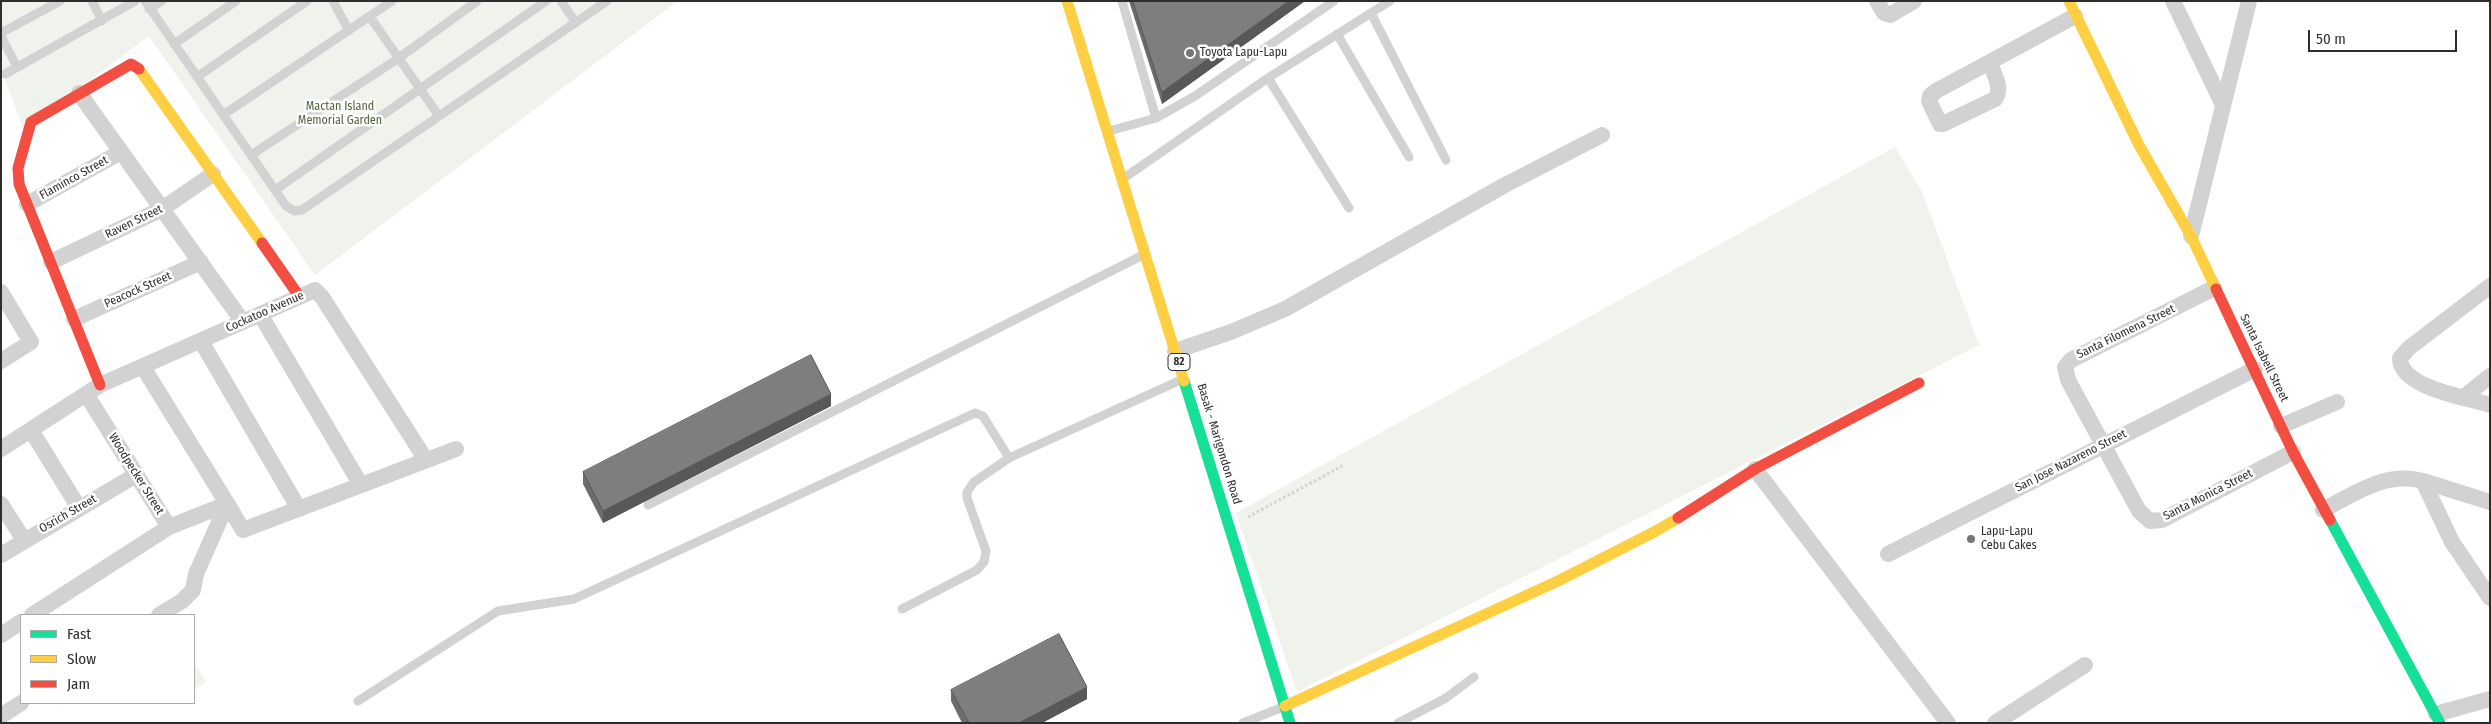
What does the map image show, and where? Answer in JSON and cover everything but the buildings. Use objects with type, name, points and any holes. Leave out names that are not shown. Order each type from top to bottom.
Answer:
[{"type":"street","name":"Basak - Marigondon Road","points":[[1067,1],[1290,723]]},
{"type":"street","points":[[1877,1],[1884,13],[1890,14],[1914,1]]},
{"type":"street","points":[[2173,1],[2223,105]]},
{"type":"street","points":[[2191,236],[2249,1]]},
{"type":"street","points":[[1990,63],[2072,9]]},
{"type":"street","name":"Santa Isabell Street","points":[[2072,9],[2138,145],[2191,236],[2293,452],[2438,719]]},
{"type":"street","points":[[93,389],[74,319],[19,184],[18,168],[31,122],[79,92],[131,64],[138,68],[299,296]]},
{"type":"street","points":[[79,92],[243,322]]},
{"type":"street","points":[[1176,351],[1231,332],[1285,309],[1505,185],[1602,135]]},
{"type":"street","name":"Flaminco Street","points":[[27,204],[121,152]]},
{"type":"street","name":"Raven Street","points":[[51,262],[162,209],[213,174]]},
{"type":"street","name":"Peacock Street","points":[[74,319],[201,262]]},
{"type":"street","points":[[2490,286],[2409,348],[2400,358],[2400,364],[2408,376],[2427,387],[2465,396],[2490,405]]},
{"type":"street","name":"Santa Filomena Street","points":[[2103,444],[2068,380],[2065,367],[2071,360],[2214,288]]},
{"type":"street","name":"Cockatoo Avenue","points":[[1,449],[93,389],[315,290],[322,297],[426,460]]},
{"type":"street","points":[[1,292],[31,342],[1,361]]},
{"type":"street","points":[[260,314],[361,485]]},
{"type":"street","points":[[201,341],[299,509]]},
{"type":"street","points":[[143,367],[243,530],[456,449]]},
{"type":"street","name":"San Jose Nazareno Street","points":[[1888,554],[2255,369]]},
{"type":"street","points":[[2465,396],[2490,376]]},
{"type":"street","points":[[1285,706],[1558,581],[1656,531],[1754,469],[1918,383]]},
{"type":"street","name":"Woodpecker Street","points":[[93,389],[136,475],[169,527],[227,504]]},
{"type":"street","points":[[2281,426],[2337,402]]},
{"type":"street","points":[[31,430],[79,508]]},
{"type":"street","name":"Santa Monica Street","points":[[2103,444],[2139,511],[2150,521],[2162,520],[2293,452]]},
{"type":"street","points":[[1754,469],[1948,723]]},
{"type":"street","name":"Osrich Street","points":[[1,555],[136,475]]},
{"type":"street","points":[[2324,510],[2378,482],[2406,477],[2490,502]]},
{"type":"street","points":[[2423,481],[2452,542],[2490,598]]},
{"type":"street","points":[[1,504],[24,540]]},
{"type":"street","points":[[161,614],[182,601],[193,590],[196,574],[227,504]]},
{"type":"street","points":[[34,614],[169,527]]},
{"type":"street","points":[[1,635],[20,623]]},
{"type":"street","points":[[1995,723],[2085,665]]},
{"type":"street","points":[[2438,719],[2490,699]]},
{"type":"street","points":[[1,716],[20,704]]},
{"type":"lane","points":[[17,67],[1,34],[60,1]]},
{"type":"lane","points":[[92,1],[102,21]]},
{"type":"lane","points":[[5,74],[102,21],[134,1]]},
{"type":"lane","points":[[162,1],[147,5],[286,206],[294,211],[302,210],[607,1]]},
{"type":"lane","points":[[174,44],[236,1]]},
{"type":"lane","points":[[197,77],[307,1]]},
{"type":"lane","points":[[333,1],[348,31]]},
{"type":"lane","points":[[223,115],[392,1]]},
{"type":"lane","points":[[251,155],[399,58],[477,1]]},
{"type":"lane","points":[[275,190],[546,1]]},
{"type":"lane","points":[[561,1],[576,23]]},
{"type":"lane","points":[[1122,1],[1156,118]]},
{"type":"lane","points":[[1109,132],[1156,118],[1195,96],[1334,1]]},
{"type":"lane","points":[[1122,180],[1268,78],[1390,1]]},
{"type":"lane","points":[[1371,13],[1446,160]]},
{"type":"lane","points":[[370,16],[440,116]]},
{"type":"lane","points":[[1337,34],[1409,157]]},
{"type":"lane","points":[[1268,78],[1350,208]]},
{"type":"lane","points":[[648,505],[1145,254]]},
{"type":"lane","points":[[902,609],[969,575],[984,562],[986,551],[967,498],[967,492],[974,482],[1009,458],[1184,378]]},
{"type":"lane","points":[[358,701],[498,612],[574,600],[976,413],[983,416],[1009,458]]},
{"type":"lane","points":[[1398,723],[1446,698],[1474,677]]},
{"type":"lane","points":[[1243,723],[1285,706]]},
{"type":"path","points":[[1230,526],[1344,465]]},
{"type":"green space","name":"Mactan Island Memorial Garden","points":[[1,1],[678,1],[315,275],[149,36],[24,130],[1,69]]},
{"type":"green space","points":[[1895,147],[1922,192],[1979,345],[1297,692],[1236,513]]},
{"type":"green space","points":[[195,664],[206,682],[195,689]]},
{"type":"traffic: fast","points":[[1184,381],[1290,723]]},
{"type":"traffic: fast","points":[[2330,520],[2440,723]]},
{"type":"traffic: slow","points":[[1067,1],[1184,381]]},
{"type":"traffic: slow","points":[[2069,1],[2139,145],[2191,236],[2216,289]]},
{"type":"traffic: slow","points":[[139,69],[262,243]]},
{"type":"traffic: slow","points":[[1285,706],[1558,581],[1678,518]]},
{"type":"traffic: jam","points":[[100,385],[19,184],[18,168],[31,122],[131,64],[139,69]]},
{"type":"traffic: jam","points":[[262,243],[299,296]]},
{"type":"traffic: jam","points":[[2216,289],[2293,452],[2330,520]]},
{"type":"traffic: jam","points":[[1678,518],[1755,469],[1919,383]]},
{"type":"place","name":"Toyota Lapu-Lapu","points":[[1190,53]]},
{"type":"place","name":"Lapu-Lapu Cebu Cakes","points":[[1971,539]]}]
